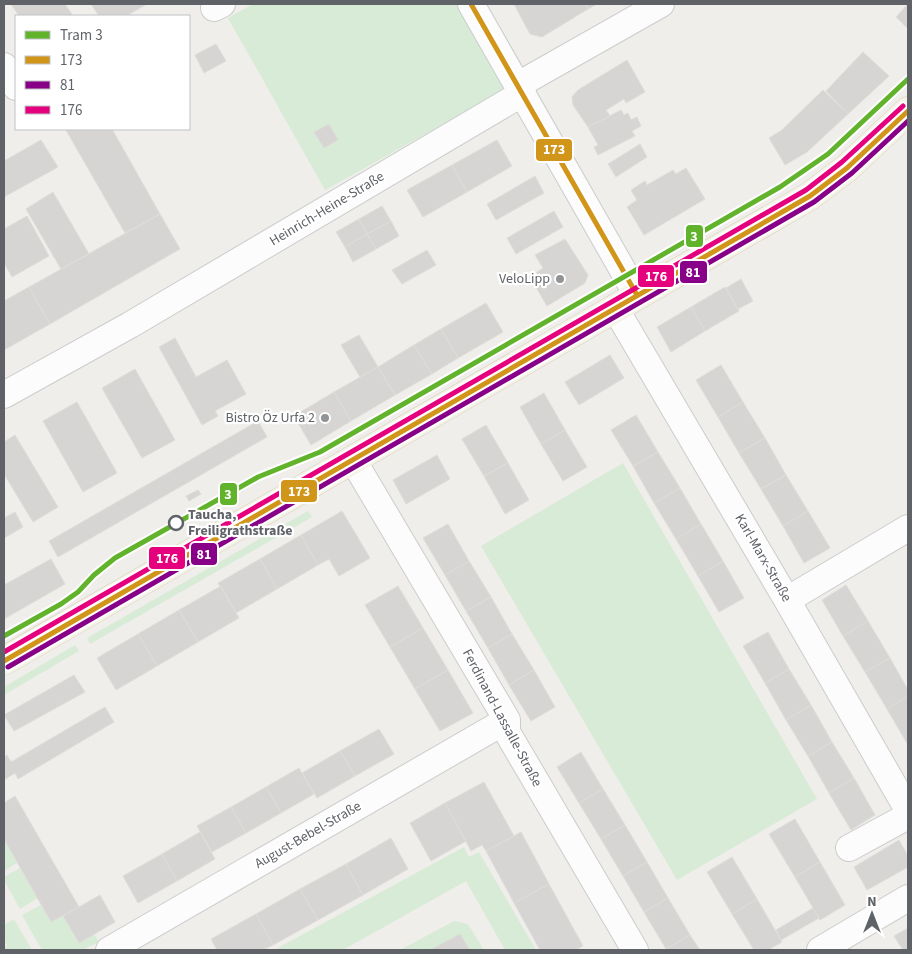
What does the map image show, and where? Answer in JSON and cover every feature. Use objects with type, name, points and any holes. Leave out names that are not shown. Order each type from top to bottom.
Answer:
[{"type":"main road","points":[[4,661],[810,196],[847,168],[908,110]]},
{"type":"street","name":"Karl-Marx-Straße","points":[[471,4],[521,89],[626,302],[787,600],[908,809]]},
{"type":"street","name":"Heinrich-Heine-Straße","points":[[4,395],[130,325],[661,4]]},
{"type":"street","points":[[4,66],[15,85]]},
{"type":"street","name":"Ferdinand-Lassalle-Straße","points":[[353,460],[507,720],[508,732],[635,950]]},
{"type":"street","points":[[787,600],[908,528]]},
{"type":"street","name":"August-Bebel-Straße","points":[[109,950],[507,720]]},
{"type":"street","points":[[849,848],[908,809]]},
{"type":"street","points":[[820,950],[908,898]]},
{"type":"green space","points":[[253,4],[457,4],[505,90],[325,190],[228,18]]},
{"type":"green space","points":[[623,463],[817,799],[677,880],[481,546]]},
{"type":"green space","points":[[308,511],[312,517],[90,644],[87,638]]},
{"type":"green space","points":[[75,645],[79,651],[4,695],[4,687]]},
{"type":"green space","points":[[4,839],[17,863],[4,871]]},
{"type":"green space","points":[[464,847],[469,857],[479,852],[536,950],[505,950],[466,881],[343,950],[274,950]]},
{"type":"green space","points":[[20,868],[38,898],[20,909],[4,877]]},
{"type":"green space","points":[[41,905],[51,922],[63,916],[78,942],[94,934],[99,942],[82,950],[42,950],[22,915]]},
{"type":"green space","points":[[14,919],[32,950],[4,950],[7,945],[4,940],[4,925]]},
{"type":"green space","points":[[454,921],[468,924],[484,950],[400,950]]},
{"type":"building","points":[[11,4],[65,4],[72,15],[18,15]]},
{"type":"building","points":[[91,4],[147,4],[128,15],[98,15]]},
{"type":"building","points":[[514,4],[585,4],[588,9],[542,37],[530,34]]},
{"type":"building","points":[[585,4],[597,4],[588,9]]},
{"type":"building","points":[[908,4],[908,29],[896,17]]},
{"type":"building","points":[[216,44],[226,61],[204,73],[195,55]]},
{"type":"building","points":[[863,52],[889,76],[848,114],[826,91]]},
{"type":"building","points":[[627,60],[645,92],[626,103],[624,99],[606,110],[610,116],[588,127],[573,105],[572,97],[578,90]]},
{"type":"building","points":[[823,90],[848,114],[807,152],[785,165],[769,138],[782,130]]},
{"type":"building","points":[[621,110],[624,115],[628,113],[631,120],[637,117],[641,126],[632,131],[635,136],[598,155],[594,147],[598,145],[588,127]]},
{"type":"building","points":[[329,124],[338,140],[324,148],[314,132]]},
{"type":"building","points":[[66,130],[113,130],[160,214],[125,233]]},
{"type":"building","points":[[41,140],[58,167],[4,197],[4,161]]},
{"type":"building","points":[[497,140],[512,166],[467,192],[452,165]]},
{"type":"building","points":[[640,144],[647,157],[616,177],[608,164]]},
{"type":"building","points":[[452,165],[467,192],[423,217],[407,190]]},
{"type":"building","points":[[686,168],[705,199],[644,235],[627,207],[637,200],[631,190],[645,181],[647,185],[673,170],[676,174]]},
{"type":"building","points":[[535,176],[544,193],[496,220],[487,204]]},
{"type":"building","points":[[53,192],[89,254],[61,269],[26,209]]},
{"type":"building","points":[[382,206],[391,221],[367,234],[359,219]]},
{"type":"building","points":[[554,211],[563,227],[516,254],[507,238]]},
{"type":"building","points":[[160,214],[180,249],[50,324],[29,287]]},
{"type":"building","points":[[27,216],[49,256],[12,277],[4,263],[4,229]]},
{"type":"building","points":[[359,219],[367,234],[345,247],[336,232]]},
{"type":"building","points":[[391,221],[399,236],[376,249],[367,234]]},
{"type":"building","points":[[367,234],[376,249],[353,262],[345,247]]},
{"type":"building","points":[[565,239],[588,275],[585,283],[547,306],[530,277],[543,268],[535,255]]},
{"type":"building","points":[[427,250],[436,265],[402,284],[392,270]]},
{"type":"building","points":[[741,279],[753,301],[738,309],[726,288]]},
{"type":"building","points":[[29,287],[50,324],[4,350],[4,301]]},
{"type":"building","points":[[725,287],[739,311],[705,331],[691,307]]},
{"type":"building","points":[[486,303],[503,332],[458,358],[441,329]]},
{"type":"building","points":[[691,307],[705,331],[671,352],[657,327]]},
{"type":"building","points":[[441,329],[458,358],[432,374],[414,345]]},
{"type":"building","points":[[359,335],[378,367],[360,377],[341,345]]},
{"type":"building","points":[[175,338],[196,377],[227,360],[246,394],[215,411],[218,416],[202,425],[159,347]]},
{"type":"building","points":[[414,345],[432,374],[395,395],[378,367]]},
{"type":"building","points":[[610,355],[624,378],[579,405],[565,382]]},
{"type":"building","points":[[721,365],[743,402],[718,417],[696,380]]},
{"type":"building","points":[[378,367],[395,395],[351,421],[334,392]]},
{"type":"building","points":[[135,369],[175,440],[142,458],[102,388]]},
{"type":"building","points":[[334,392],[351,421],[311,445],[294,416]]},
{"type":"building","points":[[544,393],[565,430],[541,444],[520,407]]},
{"type":"building","points":[[77,402],[117,473],[83,492],[43,421]]},
{"type":"building","points":[[743,402],[765,438],[739,453],[718,417]]},
{"type":"building","points":[[636,415],[658,452],[633,466],[611,430]]},
{"type":"building","points":[[258,421],[267,437],[58,557],[49,541]]},
{"type":"building","points":[[486,425],[508,463],[484,476],[462,439]]},
{"type":"building","points":[[565,430],[587,467],[563,481],[541,444]]},
{"type":"building","points":[[15,435],[58,507],[33,522],[4,474],[4,442]]},
{"type":"building","points":[[765,438],[786,475],[761,489],[739,453]]},
{"type":"building","points":[[658,452],[680,488],[654,503],[633,466]]},
{"type":"building","points":[[437,455],[450,479],[406,504],[393,480]]},
{"type":"building","points":[[508,463],[529,500],[505,514],[484,476]]},
{"type":"building","points":[[786,475],[808,511],[783,526],[761,489]]},
{"type":"building","points":[[680,488],[701,524],[676,539],[654,503]]},
{"type":"building","points":[[198,490],[201,494],[189,501],[186,496]]},
{"type":"building","points":[[342,511],[370,558],[339,576],[329,559],[318,565],[301,535]]},
{"type":"building","points":[[808,511],[830,548],[804,563],[783,526]]},
{"type":"building","points":[[15,512],[23,527],[4,538],[4,518]]},
{"type":"building","points":[[448,524],[469,561],[445,575],[423,538]]},
{"type":"building","points":[[701,524],[723,561],[698,576],[676,539]]},
{"type":"building","points":[[301,535],[318,565],[277,589],[260,559]]},
{"type":"building","points":[[51,559],[65,584],[4,619],[4,585]]},
{"type":"building","points":[[260,559],[277,589],[236,613],[218,583]]},
{"type":"building","points":[[469,561],[491,597],[466,611],[445,575]]},
{"type":"building","points":[[723,561],[744,598],[719,612],[698,576]]},
{"type":"building","points":[[846,585],[868,621],[843,636],[822,600]]},
{"type":"building","points":[[221,586],[239,618],[198,642],[179,610]]},
{"type":"building","points":[[398,586],[423,628],[390,647],[365,605]]},
{"type":"building","points":[[491,597],[512,634],[488,648],[466,611]]},
{"type":"building","points":[[179,610],[198,642],[157,666],[138,634]]},
{"type":"building","points":[[868,621],[890,658],[865,672],[843,636]]},
{"type":"building","points":[[423,628],[448,670],[415,689],[390,647]]},
{"type":"building","points":[[768,632],[789,669],[765,683],[743,646]]},
{"type":"building","points":[[138,634],[157,666],[116,690],[97,658]]},
{"type":"building","points":[[512,634],[534,670],[509,685],[488,648]]},
{"type":"building","points":[[890,658],[908,690],[908,696],[887,709],[865,672]]},
{"type":"building","points":[[789,669],[811,705],[786,720],[765,683]]},
{"type":"building","points":[[448,670],[473,713],[440,731],[415,689]]},
{"type":"building","points":[[534,670],[555,707],[531,721],[509,685]]},
{"type":"building","points":[[74,675],[85,692],[14,731],[4,715]]},
{"type":"building","points":[[908,696],[908,745],[887,709]]},
{"type":"building","points":[[811,705],[832,742],[808,756],[786,720]]},
{"type":"building","points":[[105,707],[114,722],[18,779],[15,773],[4,780],[4,757],[7,755],[11,762]]},
{"type":"building","points":[[379,729],[394,754],[355,776],[340,751]]},
{"type":"building","points":[[832,742],[854,778],[829,793],[808,756]]},
{"type":"building","points":[[340,751],[355,776],[317,798],[302,773]]},
{"type":"building","points":[[581,752],[603,789],[579,803],[557,767]]},
{"type":"building","points":[[299,768],[314,794],[281,813],[266,787]]},
{"type":"building","points":[[854,778],[875,815],[851,830],[829,793]]},
{"type":"building","points":[[484,782],[514,836],[486,851],[482,845],[471,851],[445,803]]},
{"type":"building","points":[[266,787],[281,813],[246,833],[231,807]]},
{"type":"building","points":[[603,789],[625,825],[601,839],[579,803]]},
{"type":"building","points":[[15,796],[79,907],[51,922],[4,839],[4,803]]},
{"type":"building","points":[[445,803],[466,841],[431,861],[410,823]]},
{"type":"building","points":[[231,807],[246,833],[212,852],[197,826]]},
{"type":"building","points":[[795,819],[820,862],[795,877],[769,834]]},
{"type":"building","points":[[625,825],[647,862],[623,876],[601,839]]},
{"type":"building","points":[[200,832],[215,859],[177,881],[162,854]]},
{"type":"building","points":[[521,832],[549,884],[514,903],[486,851]]},
{"type":"building","points":[[391,838],[408,869],[363,895],[346,864]]},
{"type":"building","points":[[899,840],[908,856],[908,867],[867,890],[854,867]]},
{"type":"building","points":[[162,854],[177,881],[138,903],[123,876]]},
{"type":"building","points":[[732,857],[757,899],[732,914],[707,872]]},
{"type":"building","points":[[647,862],[668,898],[644,912],[623,876]]},
{"type":"building","points":[[820,862],[845,905],[820,920],[795,877]]},
{"type":"building","points":[[346,864],[363,895],[318,920],[300,889]]},
{"type":"building","points":[[549,884],[583,946],[575,950],[540,950],[514,903]]},
{"type":"building","points":[[300,889],[318,920],[273,945],[256,914]]},
{"type":"building","points":[[100,895],[115,922],[79,943],[63,916]]},
{"type":"building","points":[[668,898],[690,935],[666,949],[644,912]]},
{"type":"building","points":[[757,899],[782,942],[768,950],[754,950],[732,914]]},
{"type":"building","points":[[813,908],[819,918],[781,940],[776,930]]},
{"type":"building","points":[[256,914],[273,945],[263,950],[217,950],[211,939]]},
{"type":"building","points":[[908,928],[908,950],[903,950],[894,936]]},
{"type":"building","points":[[460,934],[470,950],[430,950]]},
{"type":"building","points":[[690,935],[700,950],[666,949]]},
{"type":"tram line","name":"3","points":[[4,636],[61,604],[78,592],[94,575],[115,558],[258,477],[320,452],[780,187],[828,154],[908,79]]},
{"type":"transit line","name":"173","points":[[471,4],[637,295]]},
{"type":"transit line","name":"176","points":[[4,652],[806,190],[842,162],[903,106]]},
{"type":"transit line","name":"173","points":[[4,661],[810,196],[847,168],[908,111]]},
{"type":"transit line","name":"81","points":[[8,667],[814,202],[852,173],[908,121]]},
{"type":"place","name":"VeloLipp","points":[[560,279]]},
{"type":"place","name":"Bistro Öz Urfa 2","points":[[325,418]]},
{"type":"place","name":"Taucha, Freiligrathstraße","points":[[176,523]]}]
